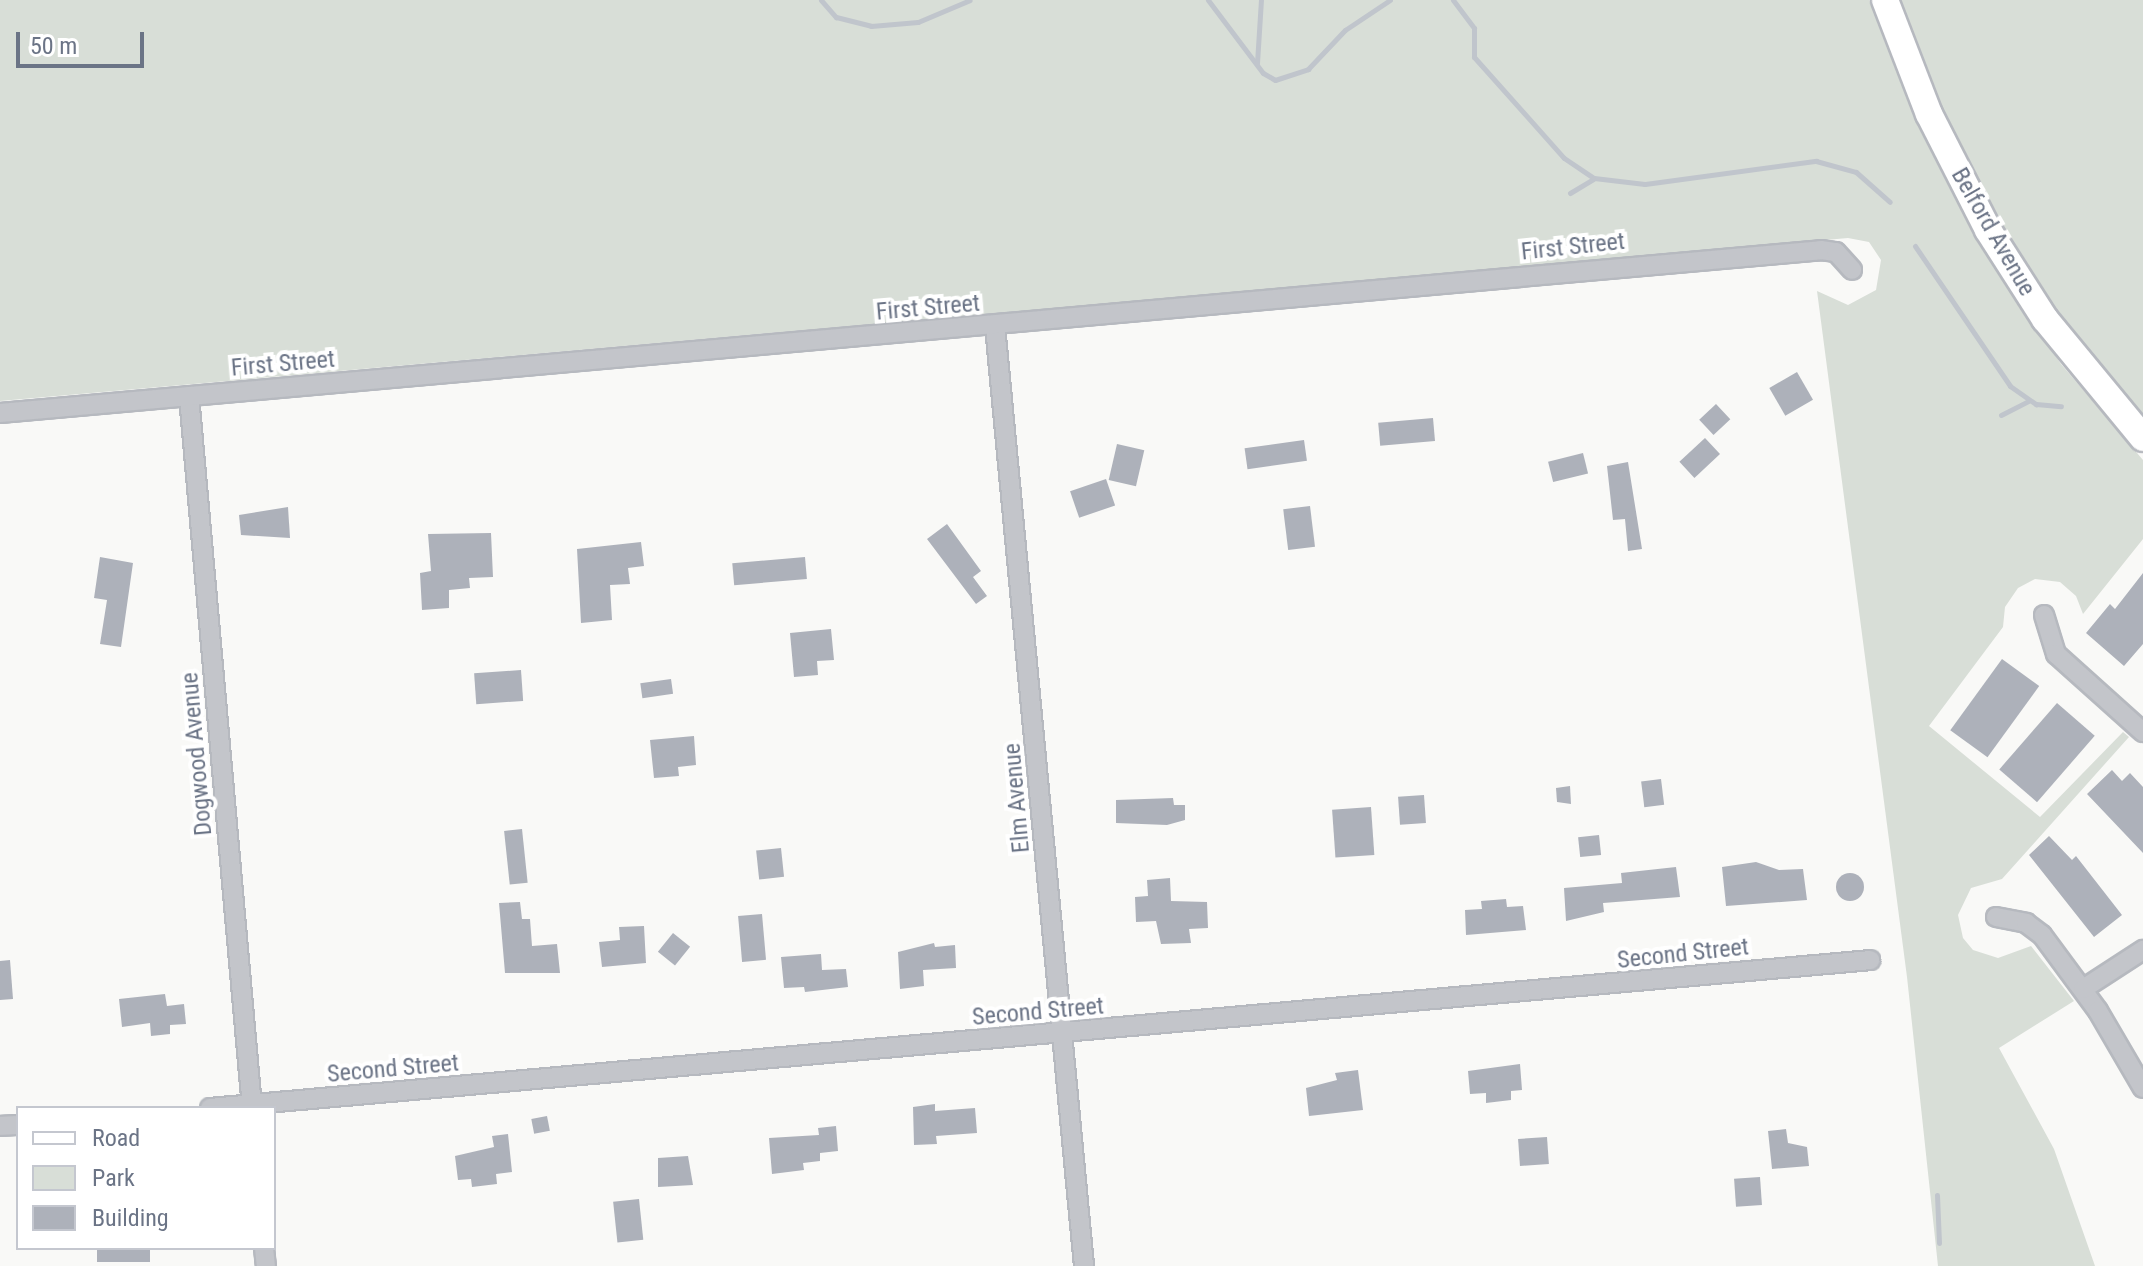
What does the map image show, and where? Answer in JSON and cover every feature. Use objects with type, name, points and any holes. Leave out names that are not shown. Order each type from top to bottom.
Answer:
[{"type":"main road","name":"Belford Avenue","points":[[1885,0],[1936,130],[1999,248],[2077,361],[2143,438]]},
{"type":"street","name":"First Street","points":[[0,413],[1821,250],[1836,252],[1852,270]]},
{"type":"street","name":"Elm Avenue","points":[[995,326],[1084,1266]]},
{"type":"street","name":"Dogwood Avenue","points":[[189,396],[252,1106]]},
{"type":"street","points":[[2044,615],[2056,654],[2143,732]]},
{"type":"street","points":[[1996,917],[2036,929],[2083,989],[2143,1088]]},
{"type":"street","points":[[2083,989],[2143,950]]},
{"type":"street","name":"Second Street","points":[[252,1106],[1870,960]]},
{"type":"green space","points":[[0,0],[1869,0],[1916,120],[1978,242],[2061,364],[2143,460],[2143,539],[2083,614],[2076,596],[2060,582],[2035,579],[2018,588],[2005,607],[2003,627],[1929,726],[2040,817],[2123,732],[2129,737],[2002,879],[1971,888],[1958,915],[1963,938],[1973,950],[1998,958],[2031,946],[2074,1001],[1999,1048],[2054,1149],[2095,1266],[1938,1266],[1907,977],[1817,291],[1848,305],[1876,290],[1881,260],[1869,242],[1848,238],[0,401]]},
{"type":"green space","points":[[1898,0],[2143,0],[2143,419],[2066,325],[1996,215],[1937,101]]},
{"type":"building","points":[[1797,372],[1813,400],[1785,416],[1769,388]]},
{"type":"building","points":[[1716,404],[1730,419],[1714,435],[1699,420]]},
{"type":"building","points":[[1433,418],[1435,441],[1380,446],[1378,423]]},
{"type":"building","points":[[1705,438],[1720,454],[1694,478],[1679,462]]},
{"type":"building","points":[[1304,440],[1307,461],[1248,469],[1245,448]]},
{"type":"building","points":[[1117,444],[1144,450],[1136,486],[1109,480]]},
{"type":"building","points":[[1583,453],[1588,473],[1553,482],[1548,462]]},
{"type":"building","points":[[1628,462],[1642,549],[1628,551],[1625,519],[1613,520],[1607,466]]},
{"type":"building","points":[[1106,479],[1115,505],[1079,518],[1070,491]]},
{"type":"building","points":[[1310,506],[1315,547],[1288,550],[1283,509]]},
{"type":"building","points":[[288,507],[290,538],[241,535],[239,515]]},
{"type":"building","points":[[947,524],[981,571],[973,577],[987,596],[976,604],[927,539]]},
{"type":"building","points":[[491,533],[493,577],[469,578],[470,588],[449,590],[449,608],[422,610],[420,573],[431,571],[428,534]]},
{"type":"building","points":[[641,542],[644,566],[628,568],[630,584],[610,585],[612,620],[581,623],[577,549]]},
{"type":"building","points":[[100,557],[133,563],[121,647],[100,644],[107,600],[94,598]]},
{"type":"building","points":[[805,557],[807,579],[734,585],[732,563]]},
{"type":"building","points":[[2143,573],[2143,644],[2124,666],[2086,633],[2110,604],[2115,609]]},
{"type":"building","points":[[831,629],[834,660],[817,661],[818,675],[794,677],[790,633]]},
{"type":"building","points":[[2002,659],[2039,686],[1987,757],[1950,730]]},
{"type":"building","points":[[521,670],[523,701],[476,704],[474,673]]},
{"type":"building","points":[[671,679],[673,694],[642,698],[640,683]]},
{"type":"building","points":[[2057,703],[2095,736],[2037,802],[1999,769]]},
{"type":"building","points":[[694,736],[696,765],[678,767],[679,776],[654,778],[650,740]]},
{"type":"building","points":[[2112,770],[2122,781],[2130,773],[2143,787],[2143,853],[2087,794]]},
{"type":"building","points":[[1661,779],[1664,805],[1644,807],[1641,781]]},
{"type":"building","points":[[1570,786],[1571,804],[1557,802],[1556,788]]},
{"type":"building","points":[[1424,795],[1426,823],[1400,825],[1398,797]]},
{"type":"building","points":[[1173,798],[1174,805],[1185,805],[1185,820],[1167,825],[1116,823],[1116,800]]},
{"type":"building","points":[[1371,807],[1374,855],[1335,858],[1332,810]]},
{"type":"building","points":[[522,829],[528,883],[510,885],[504,831]]},
{"type":"building","points":[[1599,835],[1601,855],[1580,857],[1578,837]]},
{"type":"building","points":[[2049,836],[2072,860],[2076,856],[2122,915],[2094,937],[2029,855]]},
{"type":"building","points":[[781,848],[784,877],[759,879],[756,851]]},
{"type":"building","points":[[1756,862],[1779,870],[1803,869],[1807,900],[1726,906],[1722,867]]},
{"type":"building","points":[[1676,867],[1680,897],[1603,903],[1604,912],[1566,921],[1564,888],[1622,883],[1621,873]]},
{"type":"building","points":[[1850,873],[1860,877],[1864,887],[1860,897],[1850,901],[1840,897],[1836,887],[1840,877]]},
{"type":"building","points":[[1170,878],[1171,901],[1207,902],[1208,928],[1189,929],[1191,943],[1161,944],[1156,921],[1136,922],[1135,897],[1148,896],[1147,880]]},
{"type":"building","points":[[1506,899],[1507,907],[1523,906],[1526,930],[1466,935],[1465,910],[1482,909],[1481,901]]},
{"type":"building","points":[[520,902],[522,919],[530,919],[532,946],[557,944],[560,973],[505,973],[499,903]]},
{"type":"building","points":[[762,914],[766,960],[742,962],[738,916]]},
{"type":"building","points":[[644,926],[646,963],[602,967],[599,942],[620,940],[619,927]]},
{"type":"building","points":[[673,933],[690,947],[675,965],[658,952]]},
{"type":"building","points":[[934,943],[935,947],[955,945],[956,968],[923,970],[924,986],[900,989],[898,952]]},
{"type":"building","points":[[821,954],[822,970],[846,969],[848,987],[805,992],[804,987],[784,988],[781,957]]},
{"type":"building","points":[[10,960],[13,999],[0,1000],[0,961]]},
{"type":"building","points":[[165,994],[167,1006],[184,1004],[186,1024],[170,1025],[170,1034],[151,1036],[150,1023],[122,1027],[119,999]]},
{"type":"building","points":[[1520,1064],[1522,1090],[1511,1091],[1511,1100],[1486,1103],[1486,1093],[1470,1094],[1468,1071]]},
{"type":"building","points":[[1358,1070],[1363,1110],[1309,1116],[1306,1088],[1337,1080],[1335,1073]]},
{"type":"building","points":[[935,1104],[935,1111],[975,1108],[977,1133],[936,1136],[937,1144],[914,1145],[913,1107]]},
{"type":"building","points":[[547,1116],[550,1131],[534,1134],[531,1119]]},
{"type":"building","points":[[836,1126],[838,1151],[820,1153],[820,1161],[803,1163],[804,1170],[772,1174],[769,1138],[819,1135],[818,1128]]},
{"type":"building","points":[[1786,1129],[1788,1143],[1807,1147],[1809,1166],[1772,1169],[1768,1131]]},
{"type":"building","points":[[508,1134],[512,1172],[496,1174],[497,1184],[472,1187],[471,1179],[458,1180],[455,1156],[494,1147],[492,1136]]},
{"type":"building","points":[[1547,1137],[1549,1164],[1520,1166],[1518,1139]]},
{"type":"building","points":[[688,1156],[693,1185],[658,1187],[658,1158]]},
{"type":"building","points":[[1760,1177],[1762,1205],[1736,1207],[1734,1179]]},
{"type":"building","points":[[639,1199],[643,1240],[617,1242],[613,1202]]},
{"type":"building","points":[[97,1250],[150,1250],[150,1262],[97,1262]]},
{"type":"waterway","points":[[821,0],[836,17],[871,26],[918,22],[970,0]]},
{"type":"waterway","points":[[1208,0],[1263,73],[1275,80],[1308,69],[1345,30],[1390,0]]},
{"type":"waterway","points":[[1257,63],[1261,0]]},
{"type":"waterway","points":[[1453,0],[1474,28],[1474,57],[1564,158],[1594,178],[1645,184],[1816,161],[1856,172],[1890,202]]},
{"type":"waterway","points":[[1570,193],[1593,179]]},
{"type":"waterway","points":[[1915,246],[2010,386],[2036,404],[2061,406]]},
{"type":"waterway","points":[[2001,415],[2028,401]]},
{"type":"waterway","points":[[1937,1195],[1939,1243]]}]
